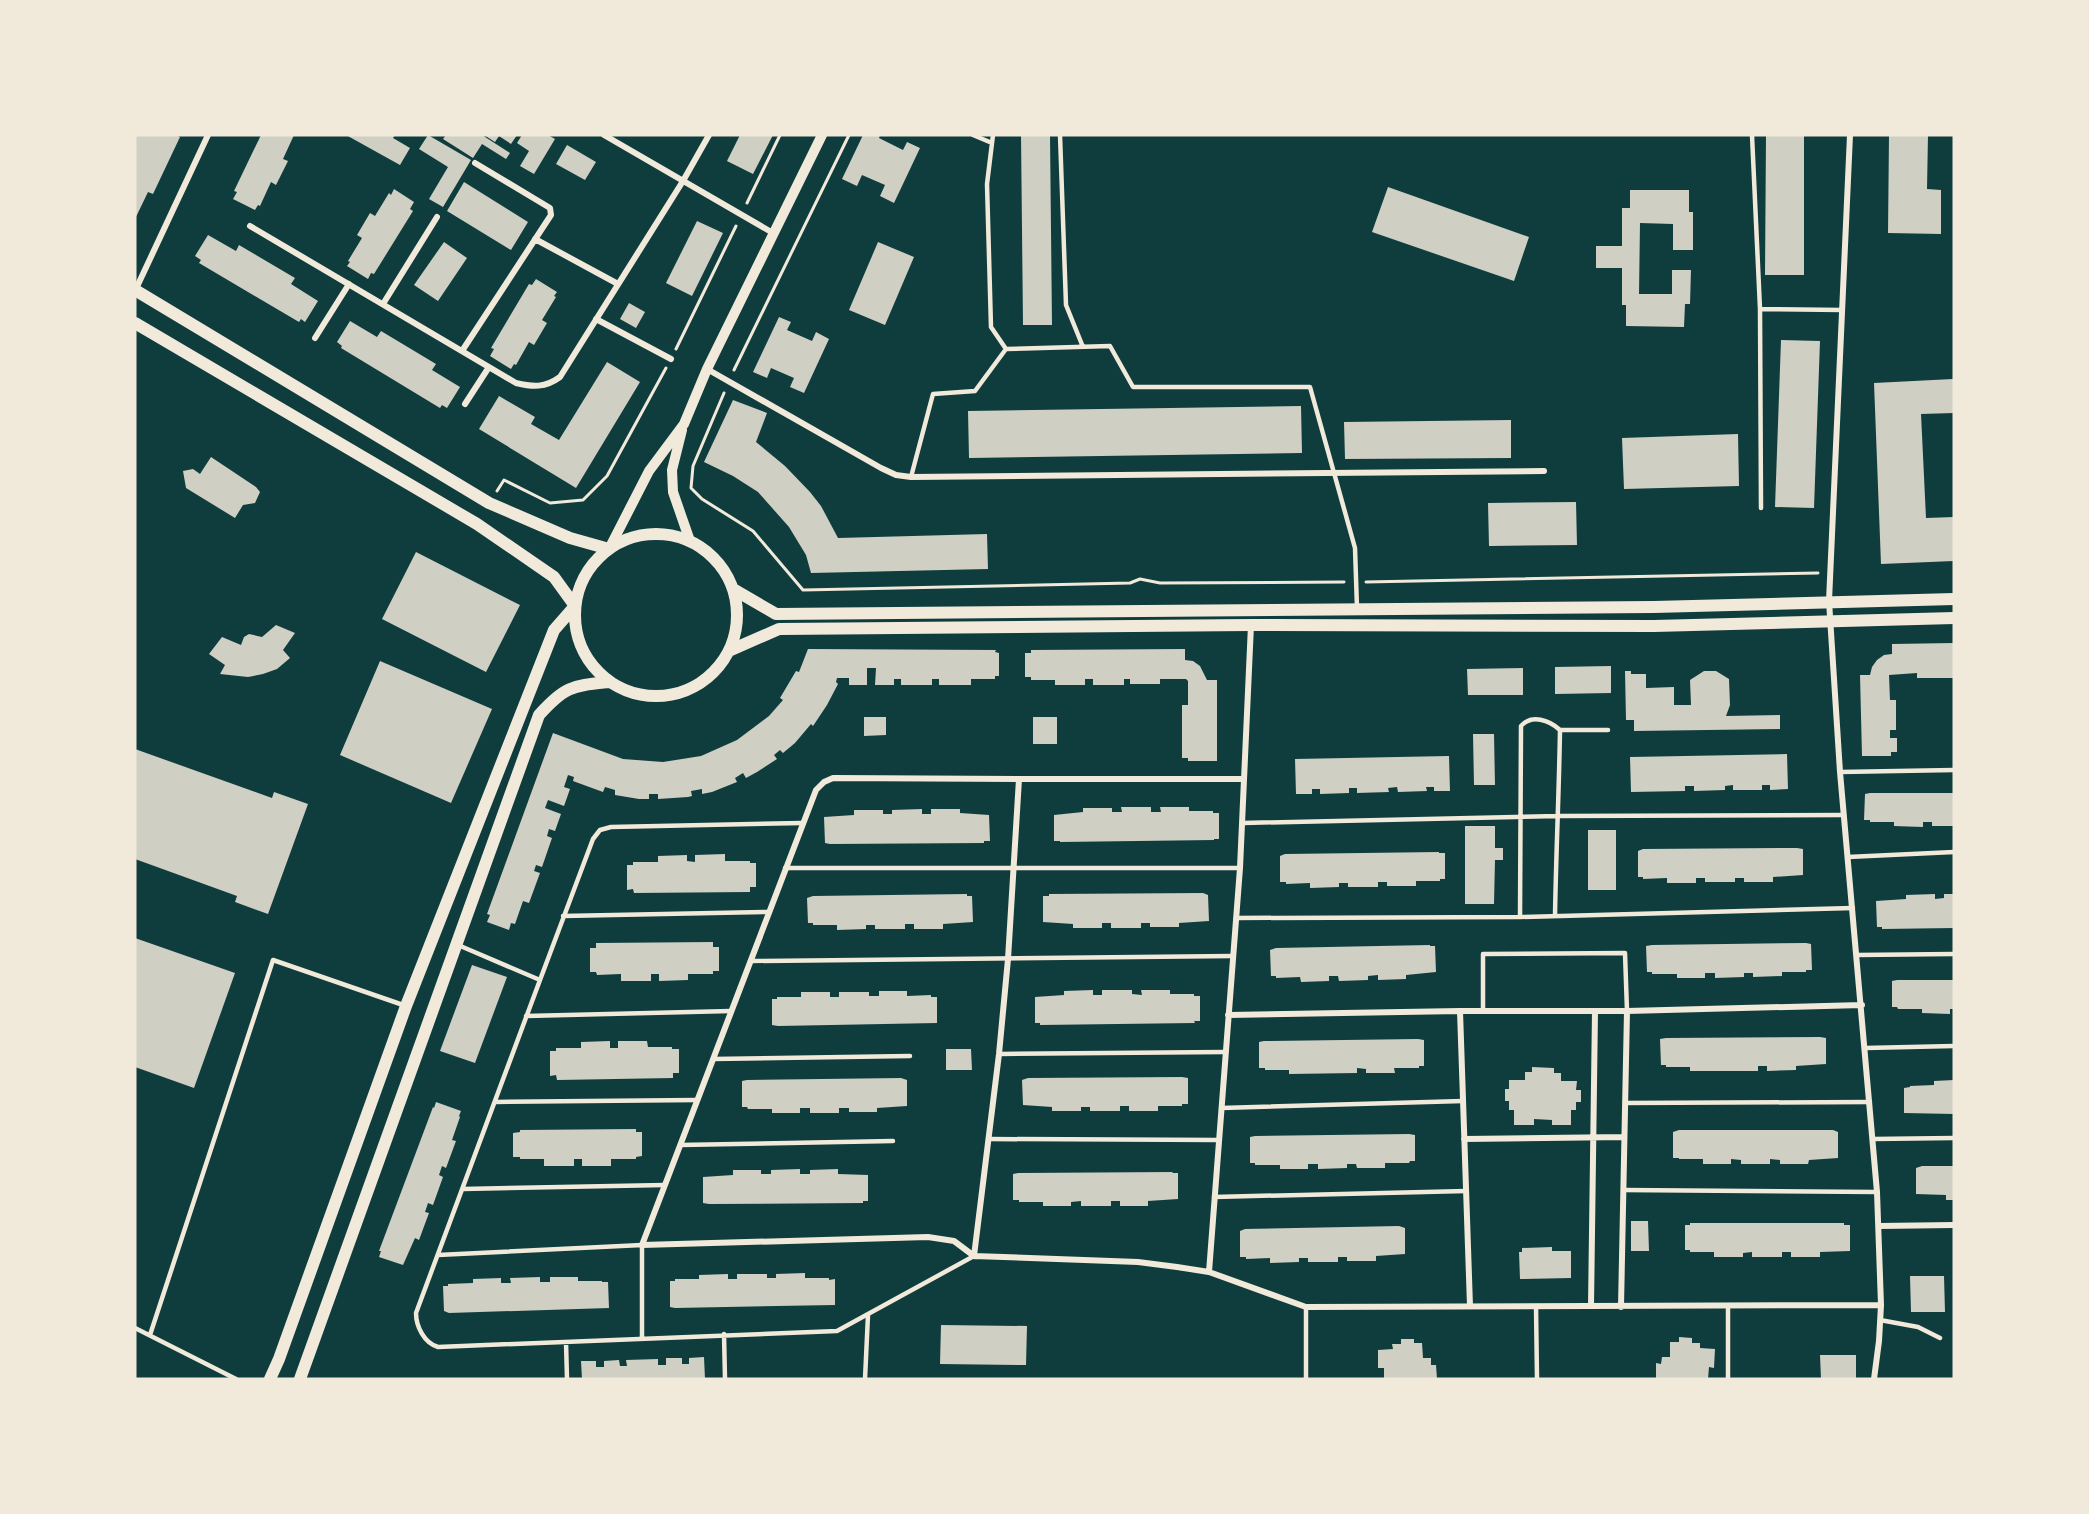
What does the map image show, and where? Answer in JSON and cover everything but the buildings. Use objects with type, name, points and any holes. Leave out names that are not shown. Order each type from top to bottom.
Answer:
[{"type":"main road","points":[[135,291],[489,503],[570,538],[609,549]]},
{"type":"main road","points":[[135,323],[477,524],[554,577],[575,606]]},
{"type":"main road","points":[[647,535],[669,535],[690,541],[708,553],[723,569],[733,589],[737,607],[737,625],[731,650],[721,665],[703,682],[681,693],[656,697],[632,693],[609,682],[592,667],[581,647],[575,625],[575,606],[579,588],[594,563],[609,549],[627,540],[647,535]]},
{"type":"main road","points":[[733,589],[776,614],[1654,607],[1954,598]]},
{"type":"main road","points":[[270,1379],[406,1006],[554,630],[575,606]]},
{"type":"main road","points":[[731,650],[779,629],[1251,625],[1654,626],[1954,618]]},
{"type":"main road","points":[[300,1379],[539,716],[555,698],[576,686],[609,682]]},
{"type":"street","points":[[135,291],[208,135]]},
{"type":"street","points":[[604,135],[773,233]]},
{"type":"street","points":[[250,226],[516,383],[534,387],[550,384],[560,376],[683,181],[708,135]]},
{"type":"street","points":[[690,541],[673,492],[672,470],[684,424],[706,369],[822,135]]},
{"type":"street","points":[[1850,135],[1829,601],[1840,772],[1866,1048],[1879,1226],[1881,1305],[1874,1379]]},
{"type":"street","points":[[462,351],[550,215],[550,208],[476,163]]},
{"type":"street","points":[[382,304],[437,216]]},
{"type":"street","points":[[535,239],[618,284]]},
{"type":"street","points":[[315,338],[349,284]]},
{"type":"street","points":[[596,319],[671,358]]},
{"type":"street","points":[[465,404],[489,367]]},
{"type":"street","points":[[706,369],[881,468],[896,475],[911,477],[1544,471]]},
{"type":"street","points":[[609,549],[649,471],[684,424]]},
{"type":"street","points":[[1209,1272],[1243,823],[1251,625]]},
{"type":"street","points":[[1244,779],[833,778],[824,782],[816,790],[802,823],[642,1245],[928,1237],[954,1241],[974,1256],[1138,1262],[1209,1272],[1306,1307],[1881,1305]]},
{"type":"street","points":[[974,1256],[999,1054],[1008,959],[1019,779]]},
{"type":"street","points":[[1228,1015],[1627,1011],[1862,1005]]},
{"type":"street","points":[[1460,1011],[1470,1306]]},
{"type":"street","points":[[1592,1306],[1595,1011]]},
{"type":"street","points":[[1621,1307],[1627,1011]]},
{"type":"street","points":[[1464,1138],[1624,1137]]},
{"type":"street","points":[[1879,1226],[1954,1225]]},
{"type":"lane","points":[[973,135],[992,143]]},
{"type":"lane","points":[[993,135],[987,184],[992,327],[1006,349]]},
{"type":"lane","points":[[1060,135],[1066,305],[1083,347]]},
{"type":"lane","points":[[1752,135],[1760,309],[1761,508]]},
{"type":"lane","points":[[1760,309],[1842,310]]},
{"type":"lane","points":[[1006,349],[1110,346],[1133,387],[1310,387],[1355,548],[1357,609]]},
{"type":"lane","points":[[911,477],[933,394],[975,390],[1006,349]]},
{"type":"lane","points":[[1520,917],[1521,726],[1531,720],[1542,719],[1560,730],[1608,730]]},
{"type":"lane","points":[[1555,916],[1560,730]]},
{"type":"lane","points":[[1840,772],[1954,770]]},
{"type":"lane","points":[[1243,823],[1558,816],[1844,815]]},
{"type":"lane","points":[[802,823],[611,827],[600,830],[593,839],[416,1313],[416,1322],[429,1344],[438,1347],[837,1331],[974,1256]]},
{"type":"lane","points":[[1848,857],[1954,852]]},
{"type":"lane","points":[[785,868],[1240,868]]},
{"type":"lane","points":[[1236,918],[1520,917],[1853,908]]},
{"type":"lane","points":[[563,916],[768,912]]},
{"type":"lane","points":[[455,944],[540,980]]},
{"type":"lane","points":[[1483,1011],[1483,954],[1625,953],[1627,1011]]},
{"type":"lane","points":[[1857,955],[1954,954]]},
{"type":"lane","points":[[750,961],[1233,956]]},
{"type":"lane","points":[[150,1335],[273,960],[406,1006]]},
{"type":"lane","points":[[526,1016],[731,1011]]},
{"type":"lane","points":[[1866,1048],[1954,1046]]},
{"type":"lane","points":[[999,1054],[1225,1052]]},
{"type":"lane","points":[[713,1059],[910,1056]]},
{"type":"lane","points":[[495,1102],[698,1100]]},
{"type":"lane","points":[[1221,1108],[1463,1101]]},
{"type":"lane","points":[[1625,1103],[1870,1102]]},
{"type":"lane","points":[[1873,1139],[1954,1138]]},
{"type":"lane","points":[[988,1139],[1218,1140]]},
{"type":"lane","points":[[681,1144],[893,1141]]},
{"type":"lane","points":[[462,1189],[665,1185]]},
{"type":"lane","points":[[1623,1190],[1877,1192]]},
{"type":"lane","points":[[1214,1197],[1466,1191]]},
{"type":"lane","points":[[438,1255],[642,1245],[642,1339]]},
{"type":"lane","points":[[1536,1306],[1537,1379]]},
{"type":"lane","points":[[1728,1306],[1728,1379]]},
{"type":"lane","points":[[1306,1307],[1306,1379]]},
{"type":"lane","points":[[866,1379],[868,1315]]},
{"type":"lane","points":[[1880,1320],[1918,1327],[1940,1338]]},
{"type":"lane","points":[[135,1328],[236,1379]]},
{"type":"lane","points":[[724,1334],[725,1379]]},
{"type":"lane","points":[[566,1342],[567,1379]]},
{"type":"path","points":[[849,135],[728,381],[693,465],[691,488],[702,499],[753,531],[803,590],[1130,583],[1140,579],[1160,583],[1356,582],[1831,573]]}]
